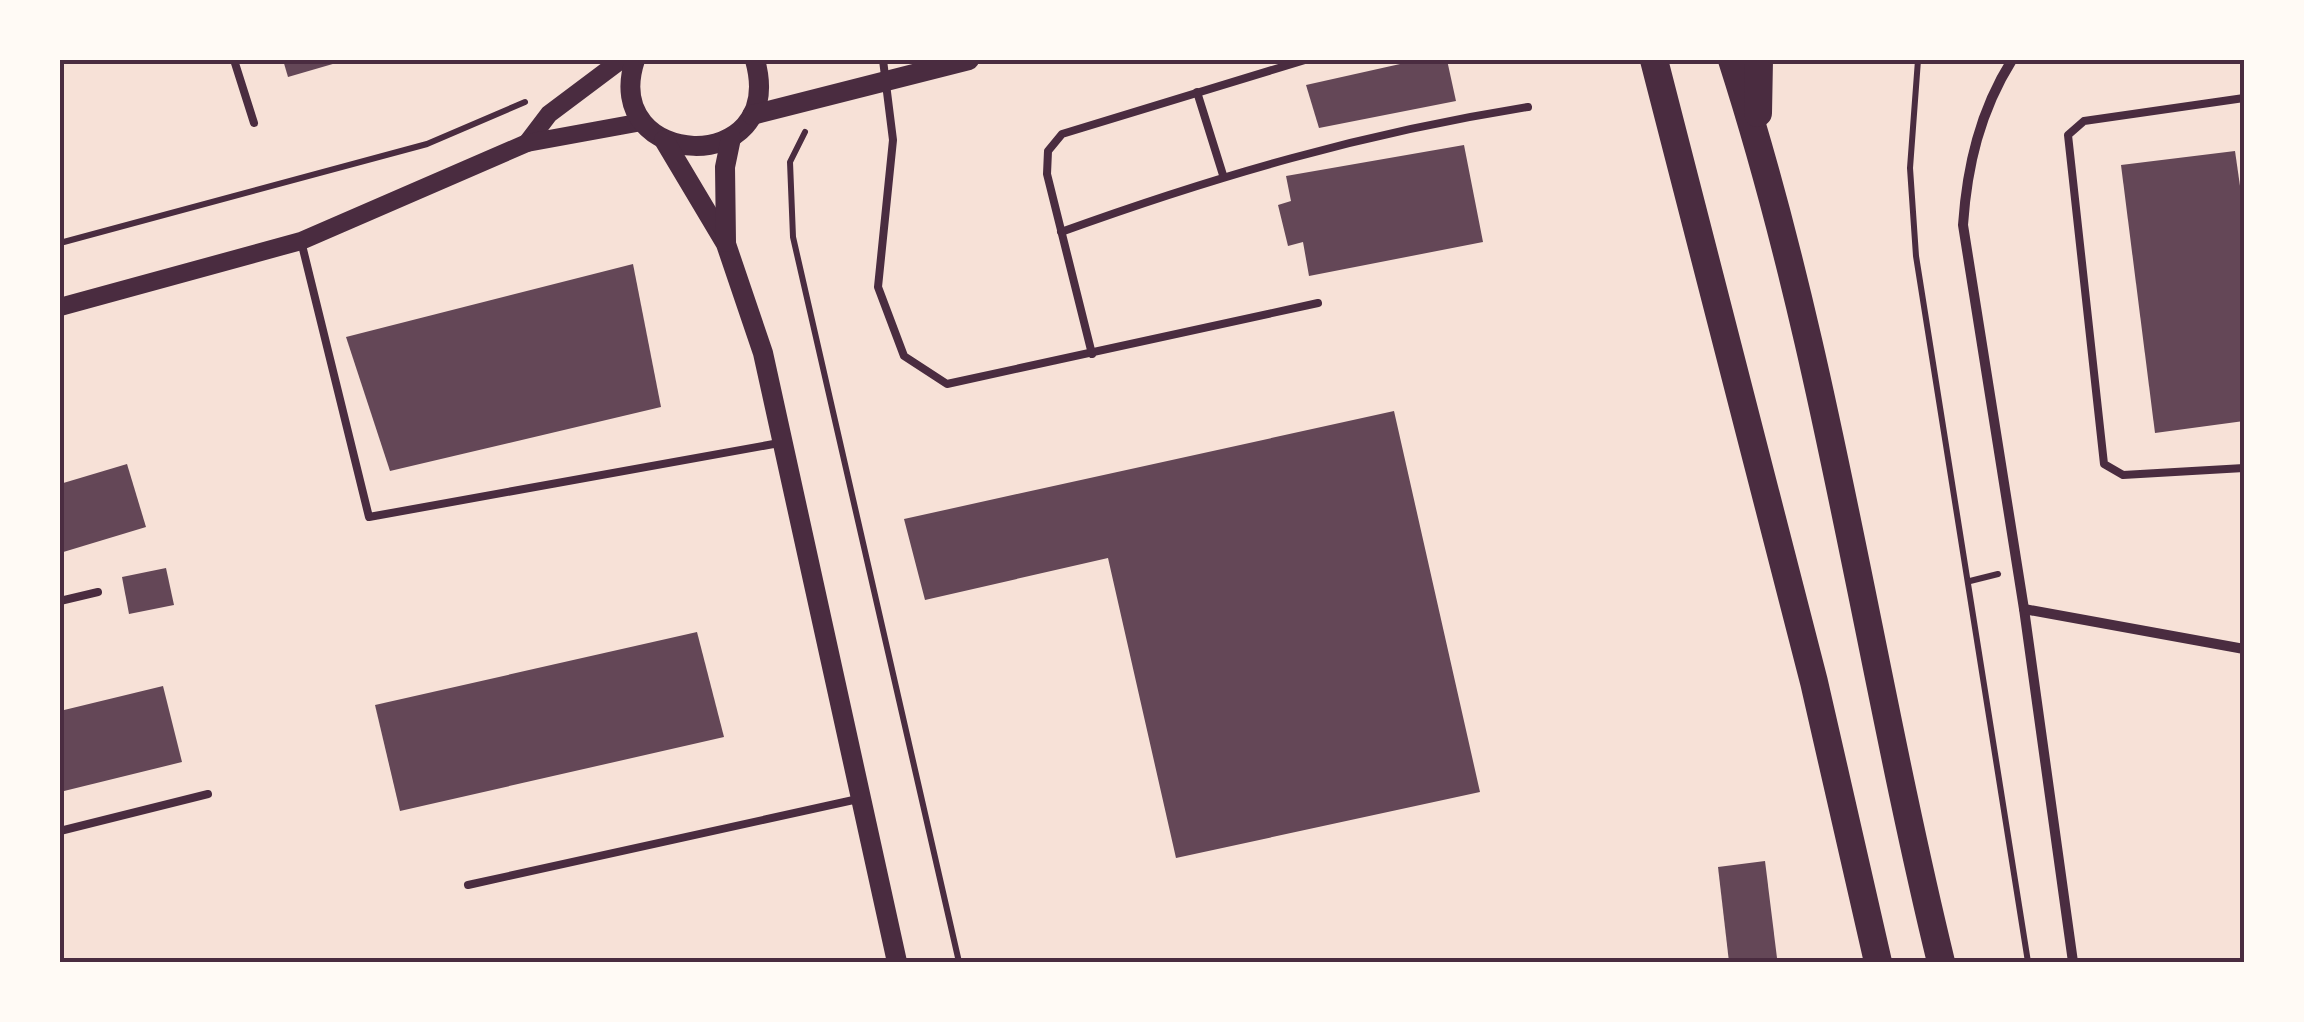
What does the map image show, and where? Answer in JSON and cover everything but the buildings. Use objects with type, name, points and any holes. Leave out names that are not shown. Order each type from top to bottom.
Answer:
[{"type":"highway","points":[[1654,60],[1814,682],[1878,962]]},
{"type":"highway","points":[[1732,60],[1758,140],[1839,472],[1941,962]]},
{"type":"highway","points":[[1758,140],[1759,60]]},
{"type":"main road","points":[[635,60],[630,90],[642,122],[664,140],[726,244],[763,354],[897,962]]},
{"type":"main road","points":[[664,140],[701,148],[731,138],[752,115],[759,81],[755,60]]},
{"type":"main road","points":[[752,115],[824,94],[885,69],[969,60]]},
{"type":"main road","points":[[726,244],[725,167],[731,138]]},
{"type":"street","points":[[527,142],[549,114],[621,60]]},
{"type":"street","points":[[2012,60],[1996,86],[1977,135],[1967,176],[1963,225],[2024,609],[2072,962]]},
{"type":"street","points":[[60,307],[300,241],[527,142],[642,122]]},
{"type":"street","points":[[2024,609],[2244,649]]},
{"type":"lane","points":[[234,60],[254,123]]},
{"type":"lane","points":[[1092,354],[1047,174],[1048,151],[1062,134],[1304,60]]},
{"type":"lane","points":[[885,69],[894,140],[878,287],[904,356],[947,384],[1318,304]]},
{"type":"lane","points":[[1198,92],[1223,176]]},
{"type":"lane","points":[[2244,98],[2084,121],[2068,135],[2104,464],[2123,475],[2244,468]]},
{"type":"lane","points":[[1061,232],[1223,176],[1425,124],[1528,108]]},
{"type":"lane","points":[[300,241],[370,517],[783,442]]},
{"type":"lane","points":[[60,601],[98,592]]},
{"type":"lane","points":[[60,831],[208,794]]},
{"type":"lane","points":[[468,885],[862,798]]},
{"type":"path","points":[[1918,60],[1910,168],[1916,256],[2028,962]]},
{"type":"path","points":[[60,243],[426,144],[490,120],[541,93]]},
{"type":"path","points":[[824,94],[826,121],[800,134],[790,162],[793,237],[959,962]]}]
